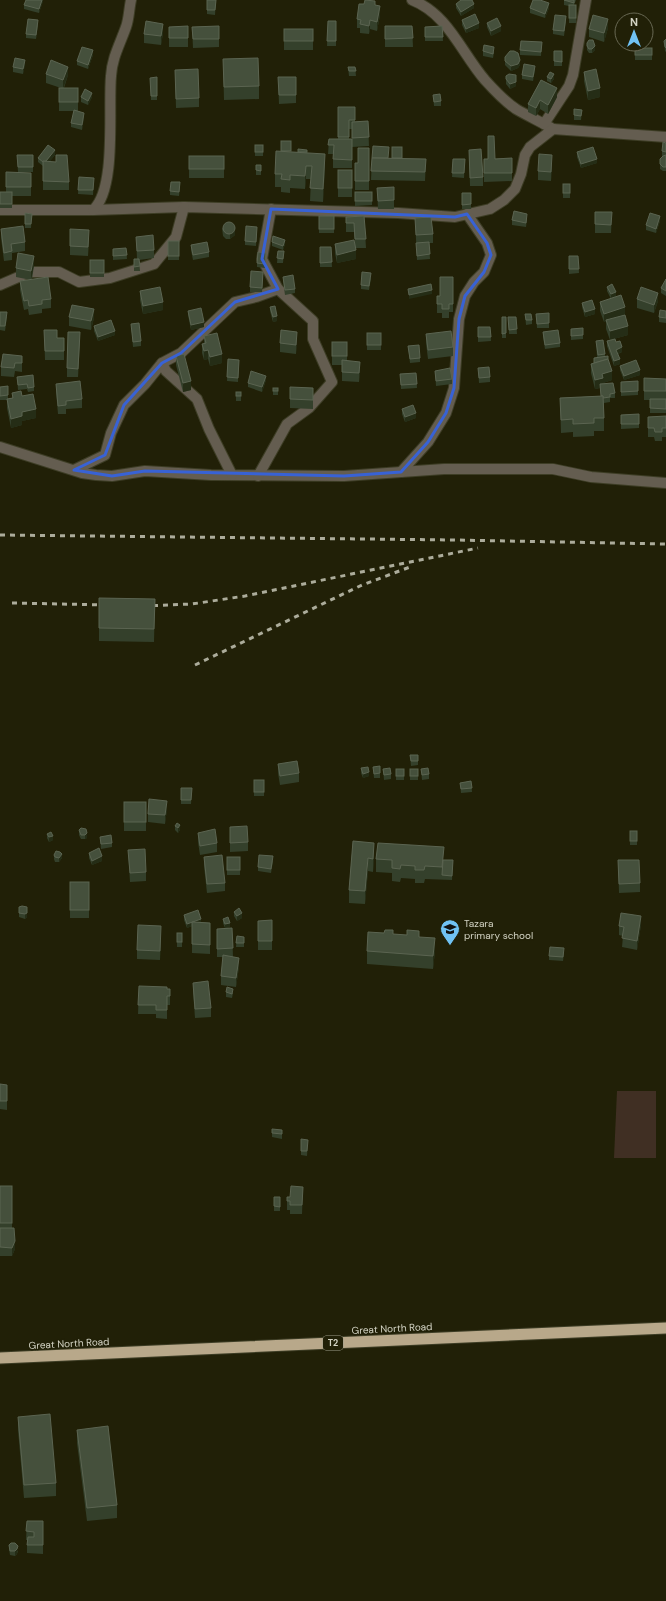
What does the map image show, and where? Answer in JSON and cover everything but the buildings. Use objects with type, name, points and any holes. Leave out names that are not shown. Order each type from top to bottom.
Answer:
[{"type":"highway","name":"Great North Road","points":[[0,1358],[666,1328]]},
{"type":"street","points":[[93,210],[99,205],[104,191],[110,155],[110,76],[114,54],[127,26],[131,0]]},
{"type":"street","points":[[412,0],[430,9],[449,28],[484,78],[498,94],[516,109],[553,129],[666,137]]},
{"type":"street","points":[[544,124],[569,86],[573,75],[586,0]]},
{"type":"street","points":[[0,210],[93,210],[184,207],[398,213],[455,217],[490,209],[504,200],[515,189],[521,174],[525,155],[530,147],[553,129]]},
{"type":"street","points":[[0,285],[30,272],[59,272],[79,282],[110,278],[154,264],[176,237],[184,207]]},
{"type":"street","points":[[258,476],[287,424],[309,408],[332,382],[313,339],[313,321],[278,289],[262,259],[271,210]]},
{"type":"street","points":[[401,472],[428,442],[446,413],[454,388],[459,319],[465,296],[474,282],[484,272],[491,255],[487,243],[467,214]]},
{"type":"street","points":[[74,470],[105,455],[111,433],[124,404],[145,384],[162,363],[181,353],[214,320],[235,302],[256,297],[278,289]]},
{"type":"street","points":[[162,363],[166,371],[197,399],[232,475]]},
{"type":"street","points":[[0,447],[74,470],[96,475],[112,476],[144,471],[258,476],[344,476],[444,469],[553,469],[592,477],[666,483]]},
{"type":"highlighted area","points":[[271,209],[455,217],[467,214],[487,243],[491,255],[484,272],[465,296],[459,319],[454,388],[446,413],[428,442],[401,472],[344,476],[145,471],[112,476],[74,470],[105,455],[124,405],[162,363],[181,353],[235,302],[278,289],[262,259]]},
{"type":"shaded area","points":[[617,1091],[656,1091],[656,1158],[614,1158]]},
{"type":"railway","points":[[0,535],[666,544]]},
{"type":"railway","points":[[143,606],[192,604],[245,596],[478,548]]},
{"type":"railway","points":[[195,665],[362,585],[410,567]]},
{"type":"railway","points":[[12,603],[109,605]]},
{"type":"place","name":"Tazara primary school","points":[[450,946]]}]
